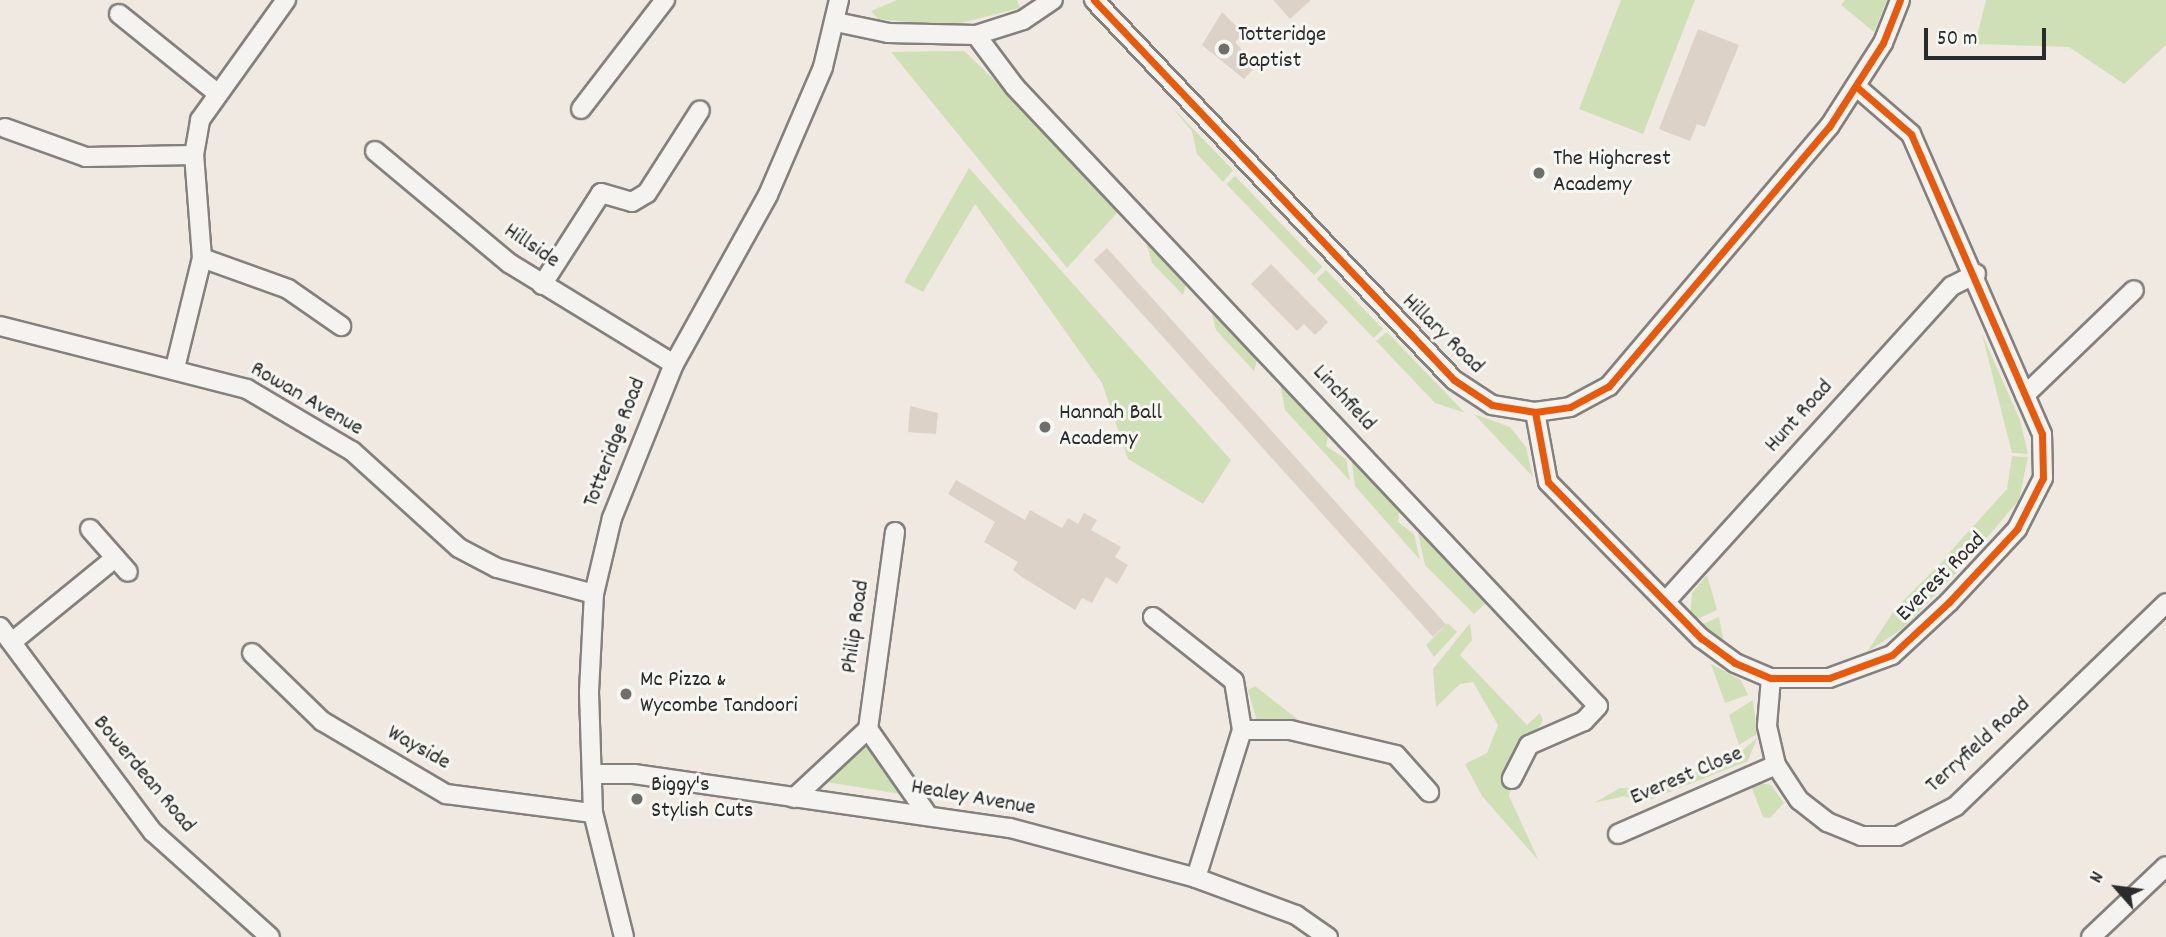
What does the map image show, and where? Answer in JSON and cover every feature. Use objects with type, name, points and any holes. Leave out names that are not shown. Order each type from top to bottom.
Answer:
[{"type":"street","points":[[175,368],[202,258],[194,155],[200,120],[286,0]]},
{"type":"street","name":"Totteridge Road","points":[[624,937],[593,813],[594,594],[612,518],[674,364],[768,195],[836,22],[839,0]]},
{"type":"street","points":[[836,22],[888,33],[976,35],[1023,20],[1053,0]]},
{"type":"street","name":"Hillary Road","points":[[1094,0],[1454,380],[1492,405],[1535,412],[1570,407],[1609,386],[1857,88],[1900,0]]},
{"type":"street","points":[[581,109],[663,1]]},
{"type":"street","points":[[119,14],[217,93]]},
{"type":"street","name":"Linchfield","points":[[976,35],[1015,87],[1598,706],[1584,721],[1529,745],[1511,779]]},
{"type":"street","name":"Everest Road","points":[[1535,412],[1548,482],[1666,600],[1735,663],[1771,678],[1829,678],[1892,655],[2017,528],[2043,478],[2042,434],[1976,274],[1911,134],[1857,88]]},
{"type":"street","points":[[542,285],[601,193],[632,202],[647,193],[700,110]]},
{"type":"street","points":[[5,128],[86,157],[194,155]]},
{"type":"street","name":"Hillside","points":[[375,151],[470,236],[542,285],[674,364]]},
{"type":"street","points":[[202,258],[288,289],[341,326]]},
{"type":"street","name":"Hunt Road","points":[[1666,600],[1952,286],[1976,274]]},
{"type":"street","points":[[2025,395],[2134,290]]},
{"type":"street","name":"Rowan Avenue","points":[[0,326],[175,368],[247,389],[352,451],[458,548],[498,568],[594,594]]},
{"type":"street","points":[[90,529],[128,572]]},
{"type":"street","name":"Philip Road","points":[[868,729],[895,532]]},
{"type":"street","points":[[12,642],[115,558]]},
{"type":"street","name":"Terryfield Road","points":[[1771,678],[1767,726],[1776,765],[1799,800],[1827,822],[1861,836],[1898,835],[1955,806],[2166,603]]},
{"type":"street","points":[[1153,617],[1234,681],[1242,730],[1196,878]]},
{"type":"street","name":"Bowerdean Road","points":[[0,627],[153,832],[270,937]]},
{"type":"street","name":"Wayside","points":[[252,653],[321,721],[446,794],[593,813]]},
{"type":"street","points":[[794,798],[868,729],[926,814]]},
{"type":"street","points":[[1242,730],[1290,730],[1396,755],[1430,792]]},
{"type":"street","name":"Everest Close","points":[[1618,834],[1776,765]]},
{"type":"street","name":"Healey Avenue","points":[[592,774],[634,774],[1010,828],[1196,878],[1296,915],[1328,937]]},
{"type":"street","points":[[2091,937],[2166,866]]},
{"type":"green space","points":[[897,0],[1017,0],[1020,8],[949,26],[878,19],[871,11]]},
{"type":"green space","points":[[1621,0],[1695,0],[1643,134],[1579,109]]},
{"type":"green space","points":[[1845,0],[1887,0],[1874,32],[1841,5]]},
{"type":"green space","points":[[1986,0],[2166,0],[2166,45],[2124,84],[2069,47],[1975,44]]},
{"type":"green space","points":[[964,51],[1125,204],[1067,268],[891,52]]},
{"type":"green space","points":[[1171,106],[1233,170],[1223,182],[1197,154],[1192,131]]},
{"type":"green space","points":[[969,168],[1231,460],[1203,504],[1128,459],[1102,383],[975,204],[923,292],[904,282]]},
{"type":"green space","points":[[1235,176],[1323,267],[1314,275],[1226,184]]},
{"type":"green space","points":[[1145,238],[1187,281],[1183,295],[1152,263]]},
{"type":"green space","points":[[1326,270],[1383,329],[1374,338],[1317,279]]},
{"type":"green space","points":[[1210,307],[1258,357],[1254,371],[1216,330]]},
{"type":"green space","points":[[1387,332],[1465,413],[1435,403],[1376,341]]},
{"type":"green space","points":[[1982,334],[2020,420],[2028,454],[2012,453]]},
{"type":"green space","points":[[1280,383],[1329,432],[1326,446],[1346,459],[1350,481],[1285,410]]},
{"type":"green space","points":[[1474,414],[1510,427],[1526,447],[1533,477]]},
{"type":"green space","points":[[1351,456],[1400,505],[1398,522],[1414,534],[1420,560],[1355,486]]},
{"type":"green space","points":[[2012,456],[2028,457],[2019,500],[1962,567],[1948,554],[2007,489]]},
{"type":"green space","points":[[1425,532],[1484,594],[1486,603],[1474,614],[1425,565],[1418,533]]},
{"type":"green space","points":[[1946,558],[1959,570],[1902,629],[1867,652],[1895,609]]},
{"type":"green space","points":[[1707,575],[1717,610],[1695,620],[1690,617],[1692,593]]},
{"type":"green space","points":[[1719,617],[1724,643],[1699,626]]},
{"type":"green space","points":[[1448,623],[1457,632],[1434,657],[1426,645]]},
{"type":"green space","points":[[1470,623],[1472,640],[1460,655],[1527,725],[1540,713],[1543,720],[1518,763],[1509,796],[1539,861],[1482,796],[1465,764],[1487,753],[1498,725],[1473,682],[1460,684],[1436,707],[1433,669]]},
{"type":"green space","points":[[1711,664],[1741,680],[1748,695],[1725,703]]},
{"type":"green space","points":[[1255,686],[1300,721],[1259,728],[1248,690]]},
{"type":"green space","points":[[1753,700],[1757,734],[1739,745],[1729,715]]},
{"type":"green space","points":[[1757,738],[1748,761],[1662,795],[1659,786],[1731,760]]},
{"type":"green space","points":[[867,742],[902,789],[901,794],[826,782]]},
{"type":"green space","points":[[1756,782],[1771,785],[1784,803],[1770,818],[1763,817],[1751,786]]},
{"type":"green space","points":[[1620,788],[1656,788],[1659,796],[1639,804],[1625,796],[1594,803]]},
{"type":"building","points":[[1273,0],[1311,0],[1290,19]]},
{"type":"building","name":"Totteridge Baptist","points":[[1222,12],[1244,34],[1235,42],[1256,66],[1244,79],[1202,45]]},
{"type":"building","points":[[1698,29],[1739,45],[1705,127],[1697,124],[1690,141],[1659,129]]},
{"type":"building","points":[[1107,248],[1446,625],[1433,637],[1094,260]]},
{"type":"building","points":[[1271,264],[1328,322],[1315,335],[1304,324],[1297,331],[1251,284]]},
{"type":"building","points":[[910,406],[938,413],[936,434],[908,432]]},
{"type":"building","points":[[956,480],[1025,520],[1030,510],[1062,528],[1068,518],[1078,524],[1084,513],[1097,520],[1091,530],[1121,547],[1115,557],[1128,565],[1117,584],[1106,577],[1092,603],[1082,598],[1075,610],[1022,577],[1013,570],[1018,562],[984,542],[995,522],[948,494]]},
{"type":"cycle path","points":[[1094,0],[1454,380],[1492,405],[1535,412],[1570,407],[1609,386],[1829,127],[1883,43],[1900,0]]},
{"type":"cycle path","points":[[1535,412],[1548,482],[1701,638],[1735,663],[1771,678],[1829,678],[1892,655],[1949,602],[2017,529],[2043,478],[2042,434],[1911,134],[1858,88]]},
{"type":"place","name":"Totteridge Baptist","points":[[1224,49]]},
{"type":"place","name":"The Highcrest Academy","points":[[1539,173]]},
{"type":"place","name":"Hannah Ball Academy","points":[[1045,427]]},
{"type":"place","name":"Mc Pizza & Wycombe Tandoori","points":[[626,694]]},
{"type":"place","name":"Biggy's Stylish Cuts","points":[[637,799]]}]
